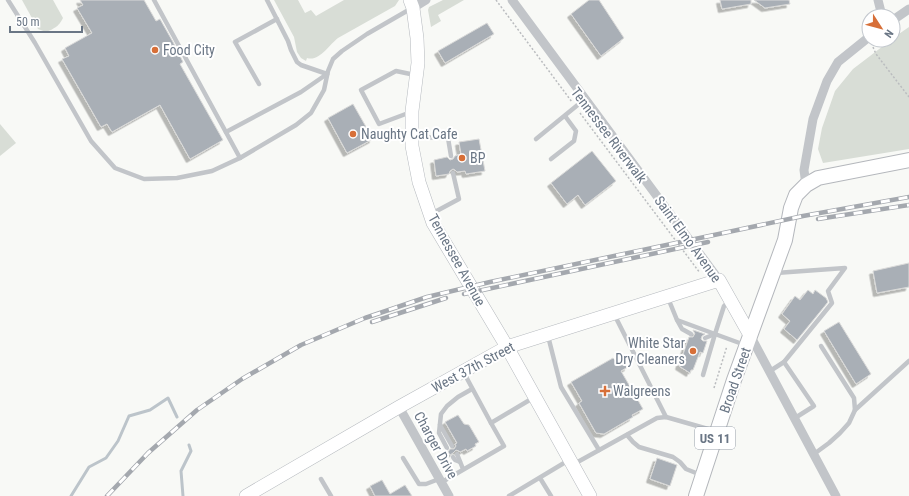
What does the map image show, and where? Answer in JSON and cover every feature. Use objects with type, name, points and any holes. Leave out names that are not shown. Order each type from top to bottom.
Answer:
[{"type":"main road","name":"US 11","points":[[774,270],[785,240],[791,208],[796,196],[806,185],[818,178],[909,160]]},
{"type":"main road","name":"Broad Street","points":[[696,496],[734,380],[774,270]]},
{"type":"street","points":[[412,4],[426,0]]},
{"type":"street","name":"Saint Elmo Avenue","points":[[512,0],[585,99],[713,282],[731,300],[748,341],[770,372],[836,496]]},
{"type":"street","name":"Tennessee Avenue","points":[[412,4],[417,38],[418,63],[412,111],[412,146],[419,182],[433,223],[507,347],[590,496]]},
{"type":"street","points":[[806,185],[804,170],[813,119],[827,81],[838,62],[861,43]]},
{"type":"street","name":"West 37th Street","points":[[246,496],[399,407],[507,347],[713,282]]},
{"type":"street","name":"Charger Drive","points":[[399,407],[449,496]]},
{"type":"lane","points":[[8,0],[35,43],[91,141],[115,168],[144,179],[177,178],[212,171],[240,158],[296,125],[311,113],[324,90],[327,74],[333,59],[342,51],[412,4]]},
{"type":"lane","points":[[154,0],[240,158]]},
{"type":"lane","points":[[267,0],[288,41],[296,62],[327,74]]},
{"type":"lane","points":[[259,84],[235,42],[277,20]]},
{"type":"lane","points":[[412,111],[379,124],[360,90],[396,71],[416,76]]},
{"type":"lane","points":[[226,132],[302,92],[327,74]]},
{"type":"lane","points":[[536,139],[585,99]]},
{"type":"lane","points":[[551,159],[574,140],[576,131],[565,116]]},
{"type":"lane","points":[[412,137],[448,138],[451,156]]},
{"type":"lane","points":[[430,214],[458,199],[453,173]]},
{"type":"lane","points":[[770,372],[784,362],[832,303],[828,291],[845,268],[774,270]]},
{"type":"lane","points":[[667,296],[682,329],[692,334]]},
{"type":"lane","points":[[703,375],[724,306],[731,300]]},
{"type":"lane","points":[[614,313],[666,418]]},
{"type":"lane","points":[[677,320],[730,340],[748,341]]},
{"type":"lane","points":[[547,334],[561,387],[599,450]]},
{"type":"lane","points":[[705,338],[715,334]]},
{"type":"lane","points":[[820,346],[854,398],[855,410]]},
{"type":"lane","points":[[814,454],[840,433],[848,423],[855,410],[909,361]]},
{"type":"lane","points":[[784,362],[814,406],[795,418]]},
{"type":"lane","points":[[403,458],[419,484],[426,484],[440,481],[504,446],[490,423],[463,371]]},
{"type":"lane","points":[[450,447],[439,433],[441,414],[447,406],[458,397],[472,389]]},
{"type":"lane","points":[[490,423],[535,397]]},
{"type":"lane","points":[[509,496],[540,478],[599,450],[657,418],[666,418],[717,432]]},
{"type":"lane","points":[[627,434],[639,447],[673,457],[686,469],[703,476]]},
{"type":"lane","points":[[455,456],[454,460],[460,462],[463,469]]},
{"type":"lane","points":[[540,478],[551,496]]},
{"type":"lane","points":[[321,479],[331,496]]},
{"type":"path","name":"Tennessee Riverwalk","points":[[496,0],[576,107],[713,282]]},
{"type":"path","points":[[873,48],[876,54],[909,97]]},
{"type":"path","points":[[714,388],[730,340]]},
{"type":"shaded area","points":[[22,0],[53,0],[63,18],[58,25],[49,31],[46,32],[38,29]]},
{"type":"shaded area","points":[[274,0],[298,0],[305,13],[311,10],[316,16],[344,0],[399,0],[395,6],[338,38],[316,58],[307,58],[306,61],[301,58],[297,52],[294,37]]},
{"type":"shaded area","points":[[443,0],[464,0],[438,15],[441,21],[431,27],[428,10],[429,7]]},
{"type":"shaded area","points":[[909,27],[909,149],[823,163],[818,149],[822,128],[835,91],[853,69],[881,48],[901,48],[901,32]]},
{"type":"shaded area","points":[[0,124],[16,143],[0,156]]},
{"type":"building","points":[[80,0],[144,0],[156,21],[160,19],[173,42],[183,62],[180,64],[223,140],[190,159],[160,105],[112,132],[107,124],[101,127],[62,59],[69,56],[65,48],[92,33],[77,8],[83,5]]},
{"type":"building","points":[[589,0],[599,0],[624,38],[601,56],[571,14]]},
{"type":"building","points":[[720,0],[751,0],[751,4],[722,9]]},
{"type":"building","points":[[754,0],[789,0],[790,4],[765,8]]},
{"type":"building","points":[[487,23],[494,34],[445,63],[438,51]]},
{"type":"building","points":[[353,104],[373,139],[347,153],[328,118]]},
{"type":"building","name":"BP","points":[[479,139],[485,171],[466,174],[465,171],[457,172],[453,169],[449,174],[436,176],[434,160],[447,157],[450,160],[453,159],[455,156],[461,154],[459,142]]},
{"type":"building","points":[[592,151],[616,181],[585,205],[578,195],[567,204],[551,183]]},
{"type":"building","points":[[909,263],[909,287],[877,293],[873,271]]},
{"type":"building","points":[[808,290],[813,294],[815,290],[826,298],[828,302],[797,340],[784,329],[790,321],[782,314],[795,296],[800,300]]},
{"type":"building","points":[[839,322],[871,374],[856,384],[824,331]]},
{"type":"building","points":[[693,330],[705,334],[701,339],[703,341],[707,341],[703,353],[700,352],[693,370],[691,370],[690,373],[679,366],[689,337],[693,337],[695,334]]},
{"type":"building","name":"Walgreens","points":[[622,357],[628,367],[621,371],[643,409],[632,415],[633,417],[604,434],[596,433],[579,403],[582,401],[571,382],[613,358],[615,360]]},
{"type":"building","points":[[458,415],[464,424],[469,425],[479,442],[475,444],[476,446],[467,451],[466,449],[460,452],[456,450],[450,455],[448,452],[450,449],[454,449],[456,446],[455,444],[457,443],[445,422]]},
{"type":"building","points":[[657,458],[677,465],[670,486],[650,479]]},
{"type":"building","points":[[382,480],[390,494],[405,485],[412,496],[375,496],[370,486]]},
{"type":"waterway","points":[[71,496],[89,467],[106,458],[118,441],[129,416],[150,410],[168,398],[177,417]]},
{"type":"waterway","points":[[183,496],[181,471],[191,451],[189,445]]},
{"type":"railway","points":[[107,496],[148,453],[197,410],[242,379],[301,345],[365,318],[427,297],[490,282],[803,216],[909,197]]},
{"type":"railway","points":[[818,219],[909,205]]},
{"type":"railway","points":[[464,294],[708,242]]},
{"type":"railway","points":[[372,322],[446,298]]},
{"type":"place","name":"Food City","points":[[155,50]]},
{"type":"place","name":"Naughty Cat Cafe","points":[[353,134]]},
{"type":"place","name":"BP","points":[[462,158]]},
{"type":"place","name":"White Star Dry Cleaners","points":[[693,351]]},
{"type":"place","name":"Walgreens","points":[[605,391]]}]
